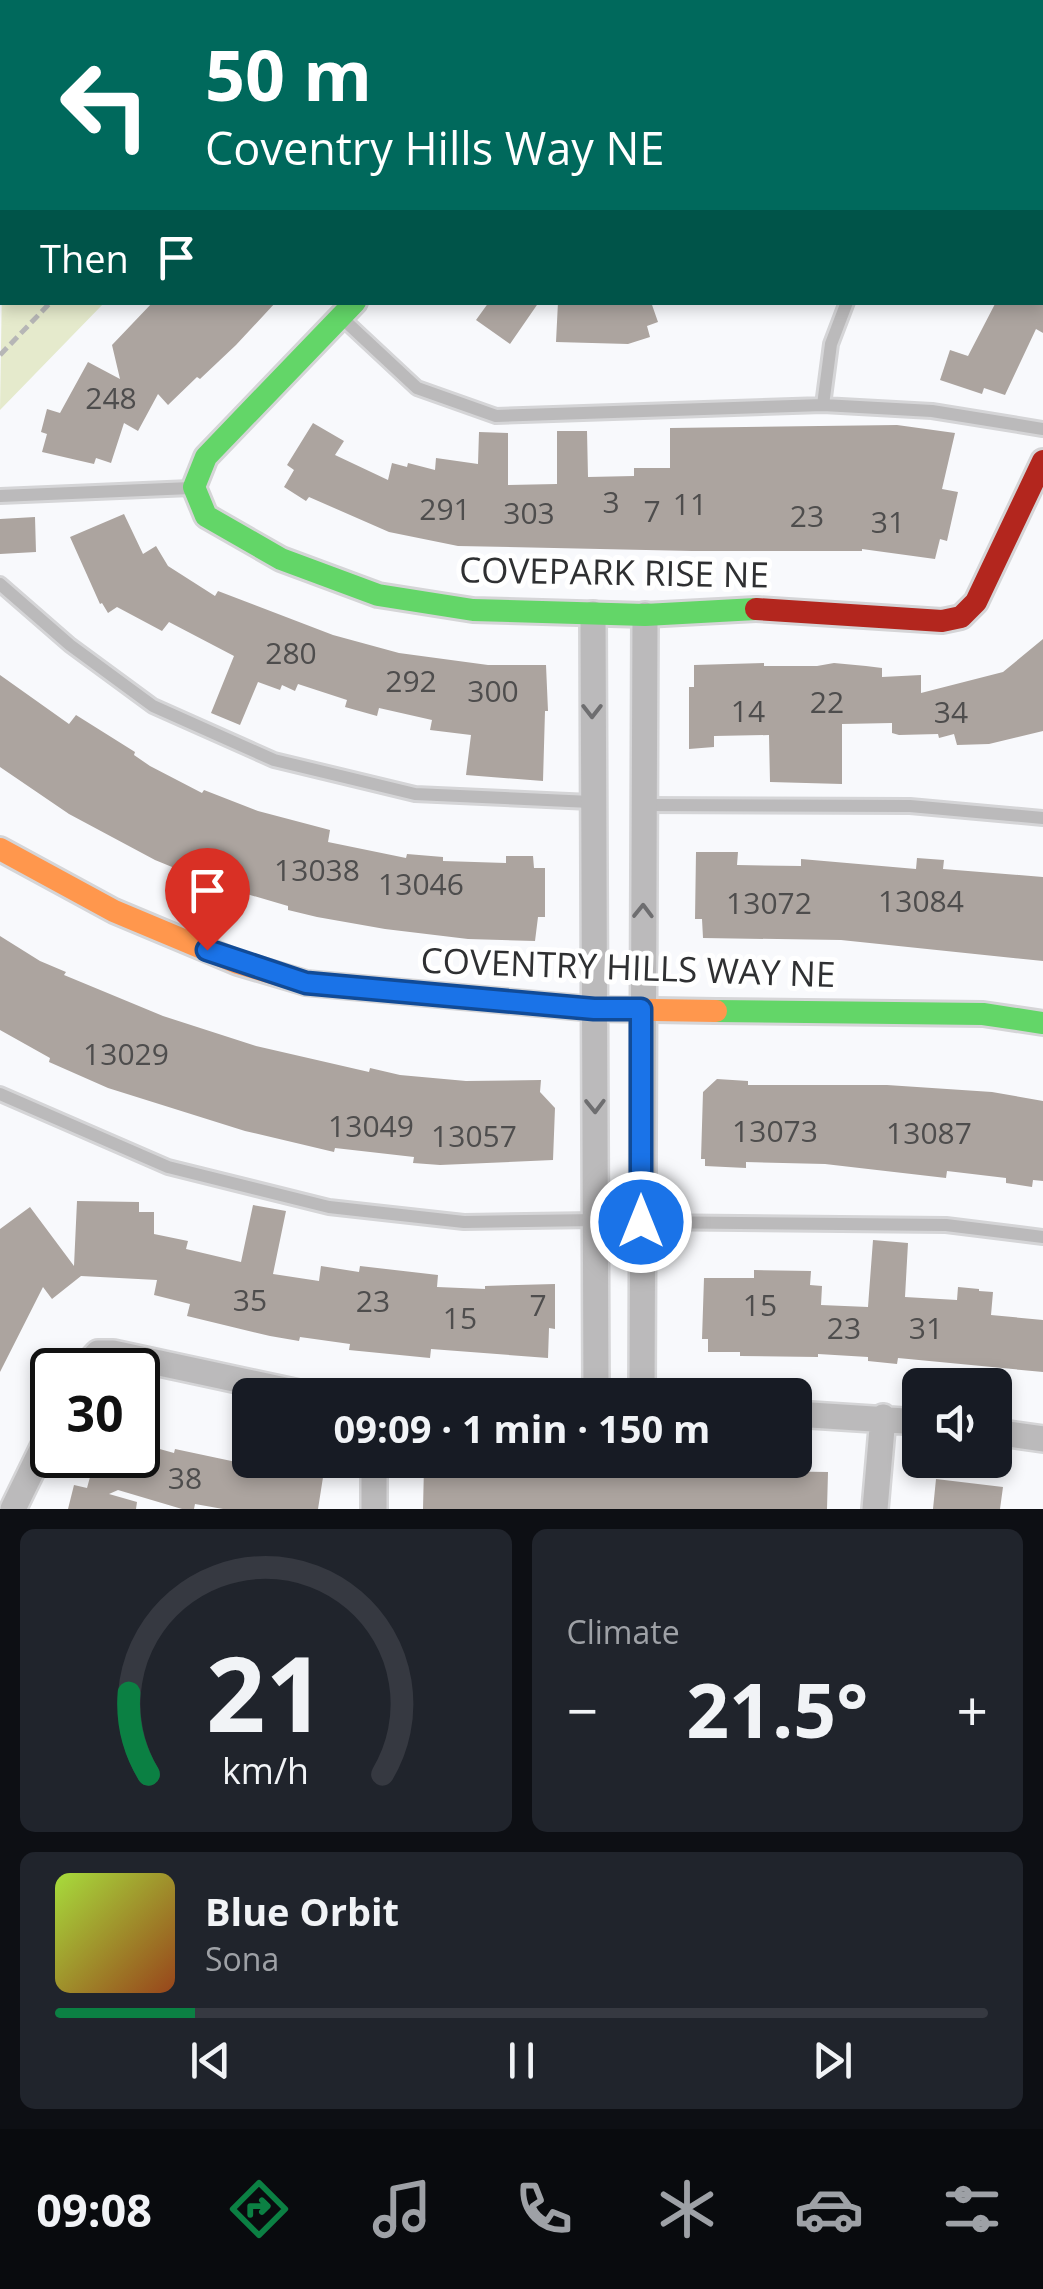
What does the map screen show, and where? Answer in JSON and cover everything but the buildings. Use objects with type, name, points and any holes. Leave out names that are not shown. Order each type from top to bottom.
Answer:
[{"type":"street","points":[[194,488],[206,457],[348,310]]},
{"type":"street","name":"COVEPARK RISE NE","points":[[194,488],[206,516],[281,559],[378,595],[473,610],[645,614],[750,609],[942,621],[961,617],[976,602],[1043,460]]},
{"type":"street","points":[[593,614],[596,1378]]},
{"type":"street","points":[[642,1378],[645,614]]},
{"type":"street","name":"COVENTRY HILLS WAY NE","points":[[0,849],[114,911],[238,963],[306,983],[594,1009],[983,1014],[1043,1023]]},
{"type":"street","points":[[160,1363],[232,1379]]},
{"type":"street","points":[[812,1415],[902,1420]]},
{"type":"street","points":[[875,1509],[883,1418]]},
{"type":"street","points":[[1012,1434],[1043,1439]]},
{"type":"street","points":[[13,1509],[30,1474]]},
{"type":"street","points":[[374,1478],[374,1509]]},
{"type":"lane","points":[[823,404],[831,344],[845,305]]},
{"type":"lane","points":[[348,310],[417,388],[496,416],[823,404],[932,411],[1043,429]]},
{"type":"lane","points":[[0,496],[194,488]]},
{"type":"lane","points":[[0,584],[70,646],[153,706],[274,760],[415,794],[591,802]]},
{"type":"lane","points":[[644,804],[910,806],[1043,818]]},
{"type":"lane","points":[[0,1094],[168,1167],[329,1207],[464,1222],[596,1220]]},
{"type":"lane","points":[[641,1222],[946,1225],[1043,1237]]},
{"type":"path","points":[[0,355],[48,305]]},
{"type":"green space","points":[[2,305],[102,305],[0,410]]},
{"type":"traffic: fast","points":[[352,305],[206,457],[194,487],[206,516],[281,559],[378,595],[473,610],[645,615],[756,609]]},
{"type":"traffic: fast","points":[[716,1011],[983,1014],[1043,1023]]},
{"type":"traffic: slow","points":[[0,849],[114,911],[238,963],[306,983],[594,1009],[716,1011]]},
{"type":"traffic: jam","points":[[756,609],[942,621],[961,617],[976,602],[1043,461]]},
{"type":"route","points":[[207,950],[306,983],[594,1009],[641,1009],[641,1222]]}]
